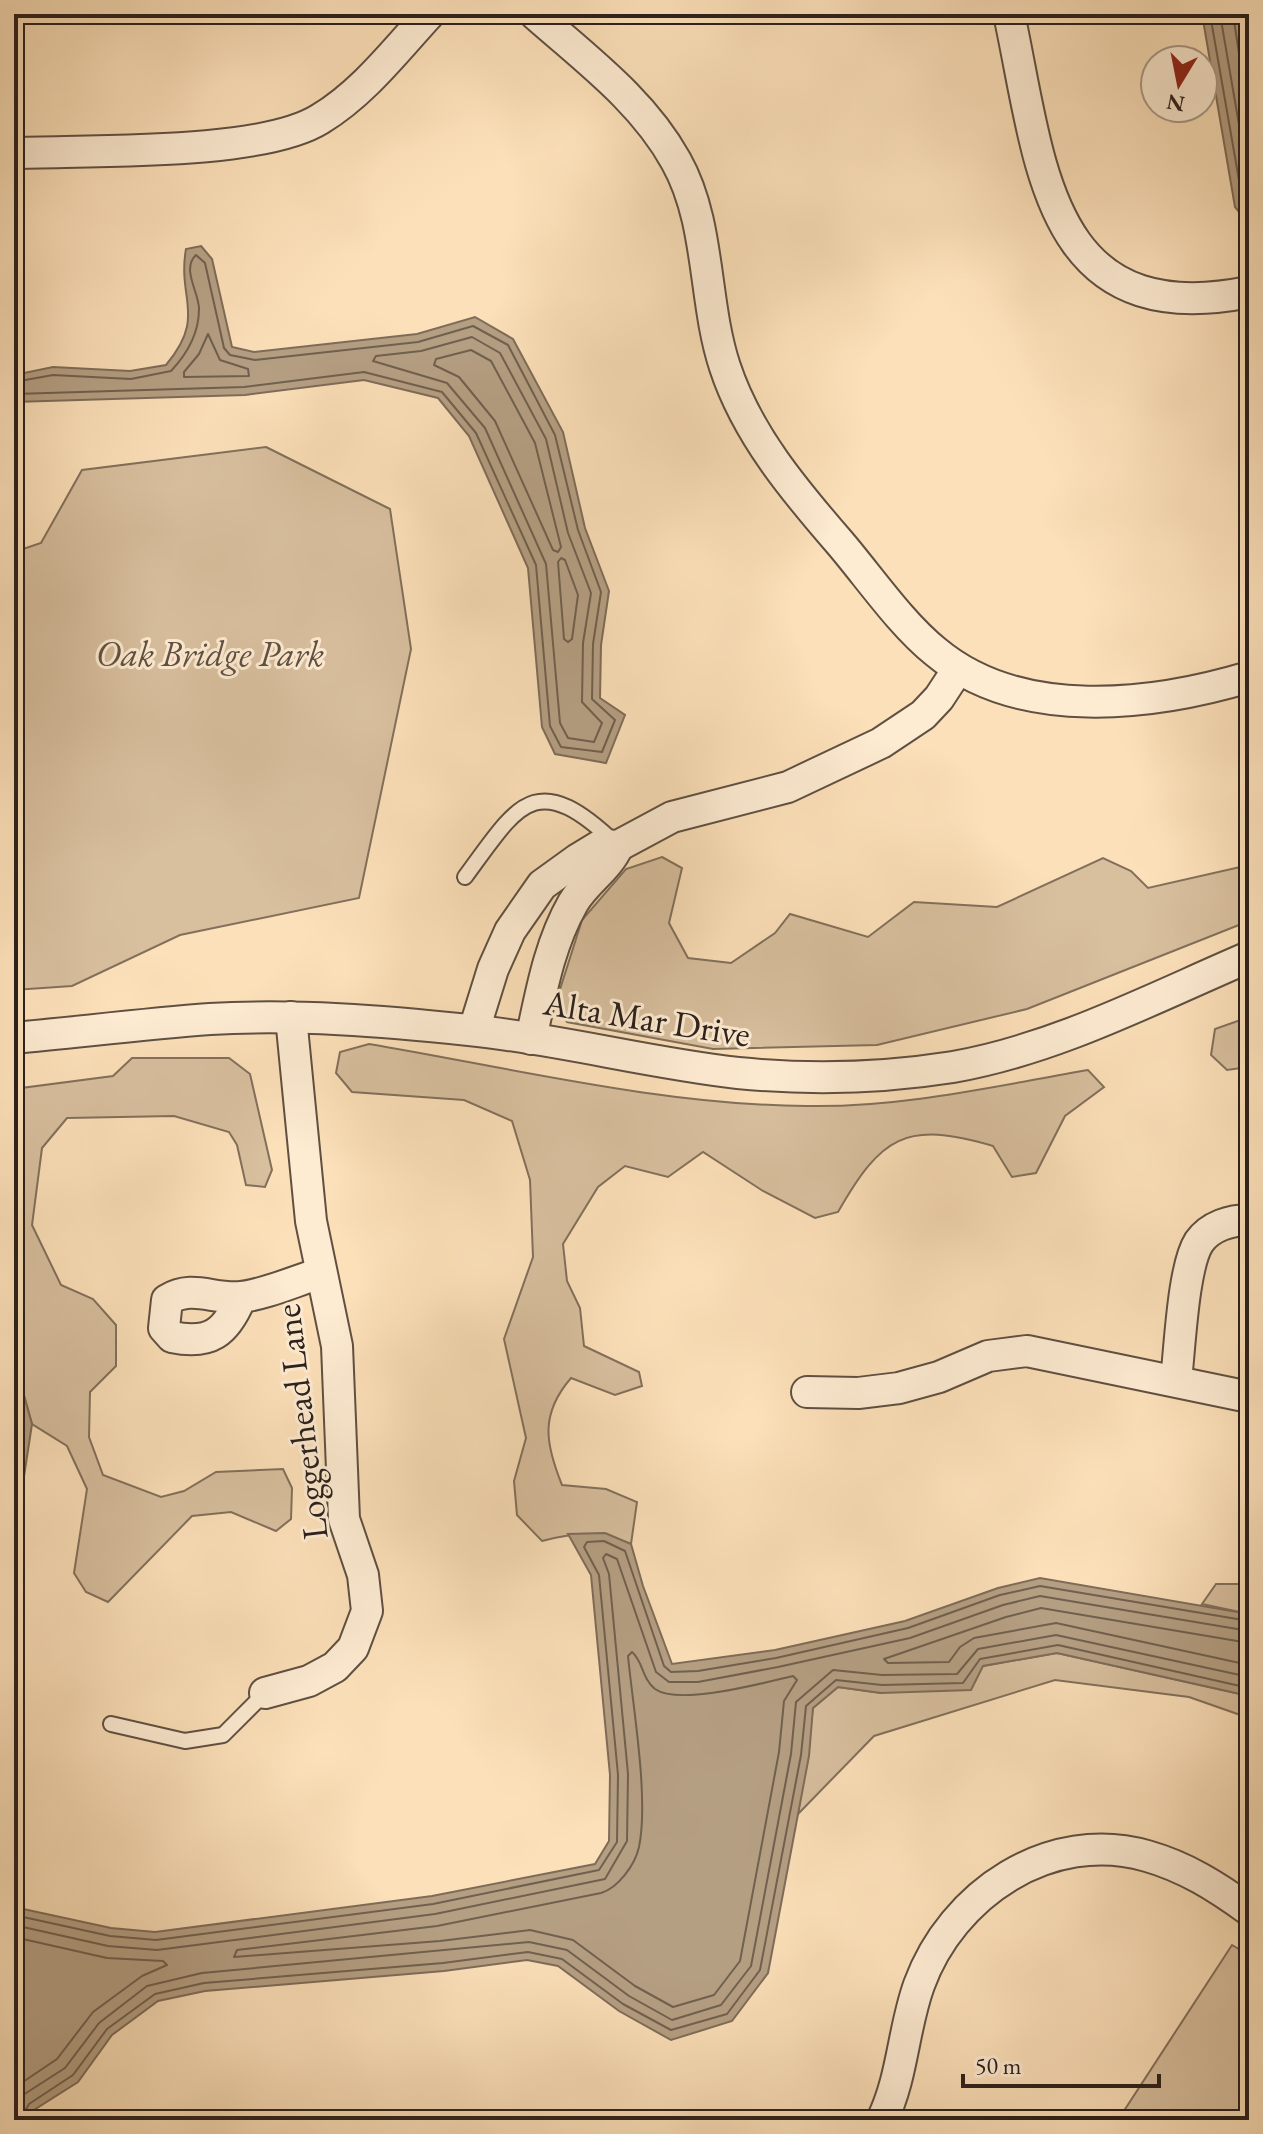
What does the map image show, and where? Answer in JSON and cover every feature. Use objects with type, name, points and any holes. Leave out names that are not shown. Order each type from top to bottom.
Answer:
[{"type":"street","points":[[14,153],[183,145],[282,136],[317,122],[348,100],[429,14]]},
{"type":"street","points":[[535,14],[636,104],[660,133],[679,165],[692,200],[713,323],[725,367],[743,411],[766,450],[810,509],[923,639],[958,669],[990,684],[1027,694],[1080,701],[1134,700],[1180,694],[1249,677]]},
{"type":"street","points":[[1009,14],[1047,188],[1057,216],[1074,242],[1112,278],[1159,297],[1210,300],[1249,292]]},
{"type":"street","points":[[474,1030],[493,969],[510,931],[542,885],[601,845],[618,846],[672,817],[788,787],[881,743],[923,715],[939,698],[958,669]]},
{"type":"street","points":[[531,1039],[557,935],[573,903],[589,880],[612,861],[618,846]]},
{"type":"street","name":"Alta Mar Drive","points":[[14,1038],[211,1019],[291,1017],[474,1030],[738,1073],[810,1077],[896,1073],[954,1066],[1006,1054],[1074,1032],[1249,957]]},
{"type":"street","name":"Loggerhead Lane","points":[[265,1693],[309,1681],[335,1667],[353,1648],[367,1611],[363,1575],[344,1519],[337,1346],[311,1221],[291,1017]]},
{"type":"street","points":[[1176,1380],[1191,1259],[1200,1240],[1222,1224],[1249,1220]]},
{"type":"street","name":"Loggerhead Lane","points":[[241,1297],[321,1273]]},
{"type":"street","points":[[807,1392],[858,1393],[899,1388],[939,1377],[988,1356],[1017,1351],[1176,1380],[1249,1397]]},
{"type":"street","points":[[882,2120],[899,2076],[919,1985],[930,1961],[951,1926],[974,1900],[1018,1870],[1051,1857],[1086,1850],[1145,1855],[1209,1881],[1249,1910]]},
{"type":"lane","points":[[465,877],[508,818],[530,803],[546,801],[579,810],[618,846]]},
{"type":"lane","points":[[111,1724],[185,1741],[223,1735],[265,1693]]},
{"type":"green space","name":"Oak Bridge Park","points":[[266,447],[390,509],[411,649],[359,898],[180,935],[72,986],[14,990],[14,552],[41,543],[82,470]]},
{"type":"green space","points":[[662,857],[682,868],[669,923],[688,958],[731,963],[775,933],[790,914],[868,937],[914,902],[997,907],[1103,858],[1131,871],[1148,888],[1249,865],[1249,921],[1027,1009],[877,1045],[713,1049],[567,1022],[556,1002],[582,920],[626,869]]},
{"type":"green space","points":[[1249,1017],[1249,1067],[1227,1070],[1211,1055],[1215,1029]]},
{"type":"green space","points":[[369,1044],[587,1084],[752,1104],[842,1106],[877,1103],[948,1095],[1088,1070],[1104,1087],[1065,1116],[1036,1173],[1012,1177],[993,1146],[963,1138],[917,1136],[899,1141],[883,1151],[868,1166],[838,1212],[815,1218],[763,1191],[703,1152],[668,1177],[625,1166],[598,1187],[563,1244],[567,1281],[580,1308],[584,1346],[639,1372],[642,1386],[615,1395],[571,1378],[554,1404],[548,1429],[549,1442],[562,1485],[606,1489],[637,1502],[631,1544],[587,1534],[542,1541],[517,1515],[514,1481],[526,1438],[504,1339],[533,1257],[530,1180],[512,1121],[464,1100],[352,1092],[336,1073],[340,1052]]},
{"type":"green space","points":[[132,1058],[229,1058],[250,1074],[272,1170],[265,1187],[246,1185],[237,1145],[229,1132],[174,1116],[67,1118],[42,1148],[32,1225],[61,1285],[93,1299],[116,1325],[116,1366],[90,1392],[89,1437],[103,1475],[161,1497],[184,1491],[216,1472],[283,1469],[292,1488],[291,1519],[276,1531],[231,1512],[192,1516],[108,1602],[86,1592],[74,1573],[87,1489],[67,1446],[32,1424],[14,1360],[14,1089],[113,1076]]},
{"type":"green space","points":[[1216,1584],[1249,1584],[1249,1614],[1202,1604]]},
{"type":"green space","points":[[1057,1653],[1249,1696],[1249,1718],[1189,1697],[1055,1680],[874,1736],[798,1814],[813,1708],[838,1687],[881,1693],[983,1666]]},
{"type":"green space","points":[[1232,1945],[1249,1955],[1249,2120],[1118,2120]]},
{"type":"water","points":[[1202,14],[1249,14],[1249,224],[1235,207],[1219,113],[1219,44],[1207,44]]},
{"type":"water","points":[[201,246],[212,259],[232,347],[254,352],[417,334],[475,317],[513,339],[563,432],[585,528],[609,591],[601,645],[600,698],[625,715],[606,763],[555,754],[542,727],[528,568],[469,436],[438,398],[364,380],[245,395],[14,402],[14,375],[53,367],[130,371],[166,365],[178,348],[188,320],[184,267],[186,249]]},
{"type":"water","points":[[14,1360],[32,1424],[14,1542]]},
{"type":"water","points":[[605,1533],[631,1544],[672,1664],[775,1650],[905,1621],[998,1588],[1040,1578],[1249,1614],[1249,1696],[1057,1653],[983,1666],[971,1690],[881,1693],[838,1687],[813,1708],[809,1756],[768,1973],[732,2021],[671,2040],[619,2011],[558,1966],[527,1960],[444,1971],[205,1991],[158,2001],[112,2035],[78,2082],[34,2110],[26,2120],[14,2120],[14,1907],[111,1928],[155,1932],[432,1896],[595,1864],[609,1841],[610,1775],[591,1575],[568,1534]]}]
